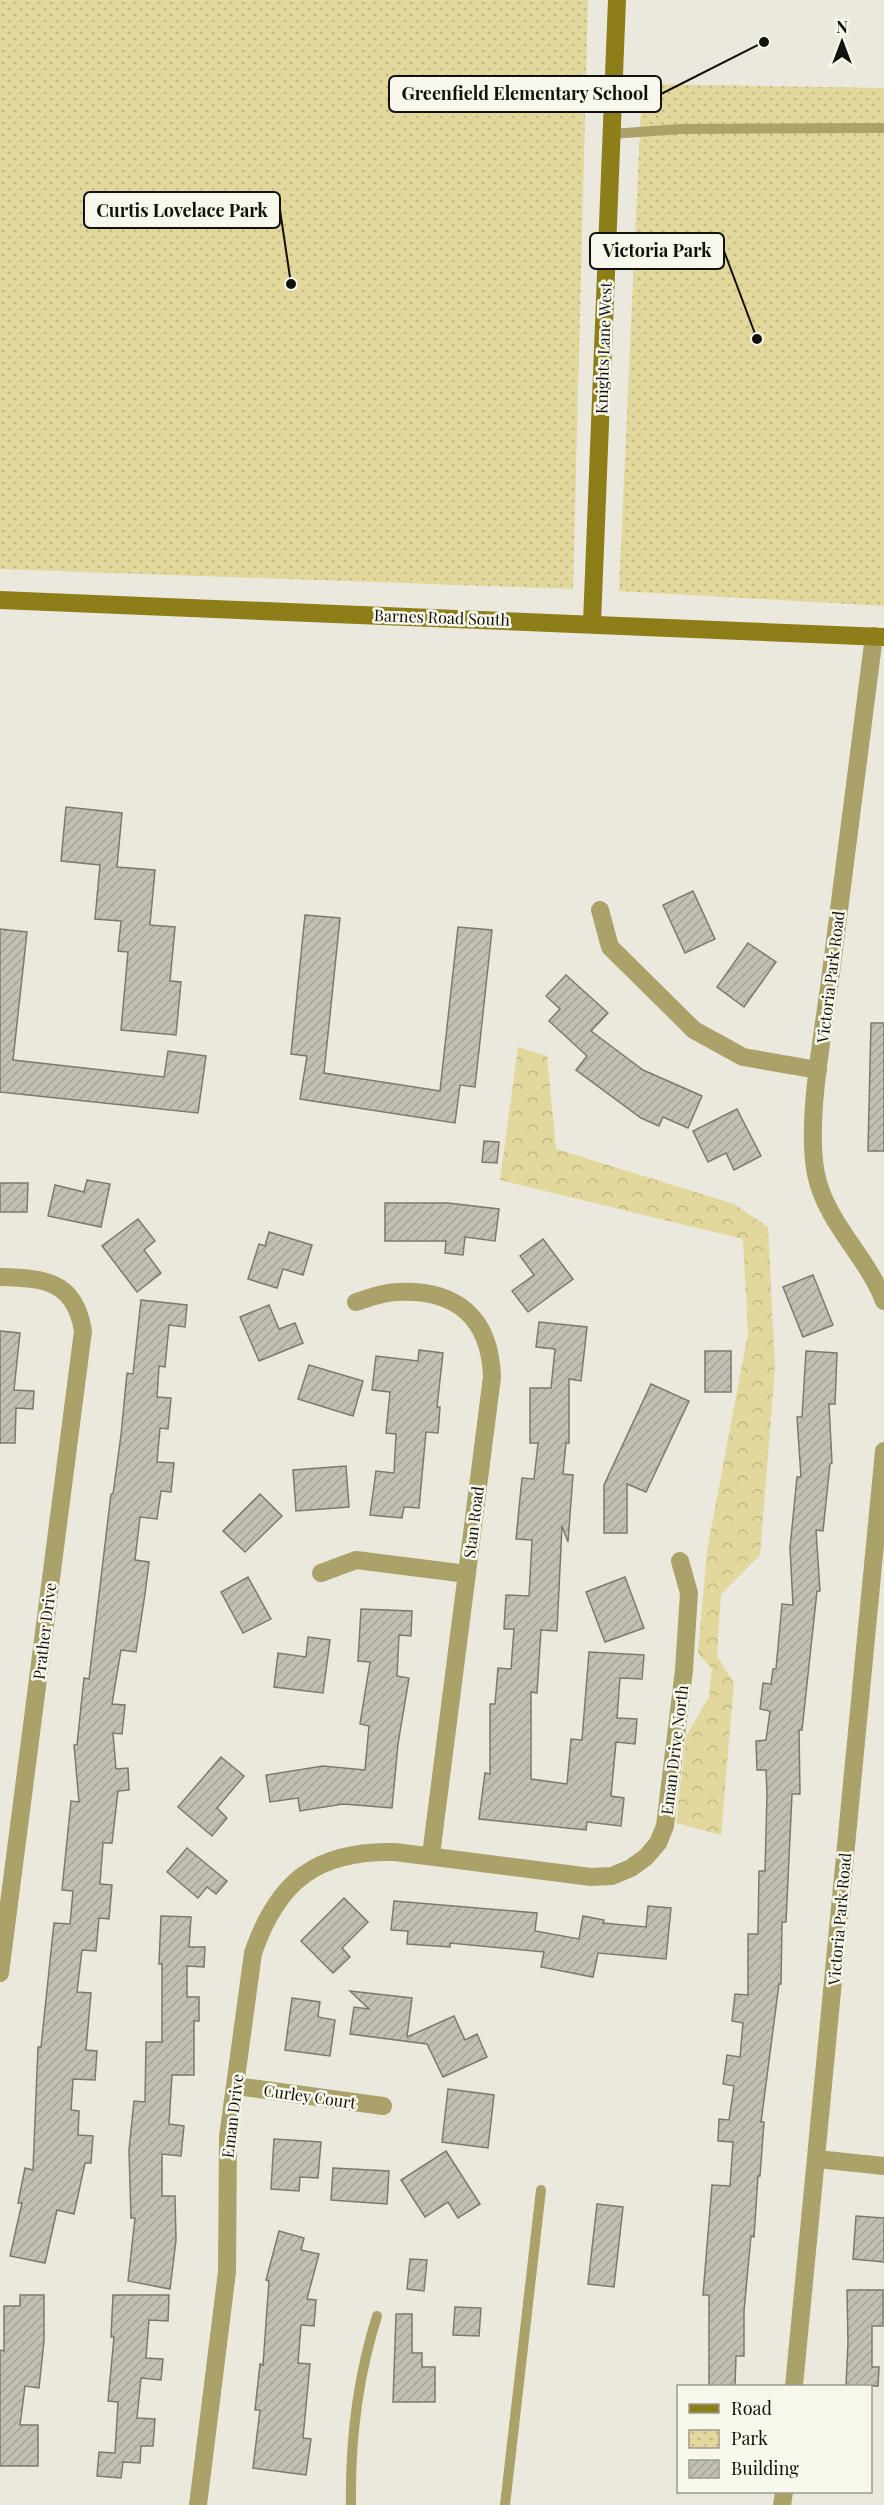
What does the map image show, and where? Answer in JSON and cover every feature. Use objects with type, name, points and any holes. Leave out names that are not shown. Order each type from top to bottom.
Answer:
[{"type":"street","name":"Knights Lane West","points":[[592,623],[617,0]]},
{"type":"street","name":"Barnes Road South","points":[[0,600],[879,636]]},
{"type":"street","name":"Victoria Park Road","points":[[879,636],[818,1070],[812,1154],[816,1177],[840,1230],[878,1285],[884,1301]]},
{"type":"street","points":[[600,910],[609,947],[694,1030],[743,1057],[818,1070]]},
{"type":"street","name":"Prather Drive","points":[[0,1277],[32,1278],[51,1283],[68,1293],[80,1310],[83,1331],[0,1973]]},
{"type":"street","name":"Stan Road","points":[[356,1302],[395,1292],[428,1293],[454,1302],[472,1315],[483,1332],[491,1354],[492,1377],[431,1855]]},
{"type":"street","name":"Victoria Park Road","points":[[794,2385],[884,1451]]},
{"type":"street","points":[[321,1573],[356,1560],[466,1574]]},
{"type":"street","name":"Eman Drive North","points":[[431,1855],[591,1877],[612,1876],[631,1868],[652,1850],[665,1826],[684,1670],[689,1593],[680,1561]]},
{"type":"street","name":"Eman Drive","points":[[198,2505],[227,2272],[226,2167],[253,1953],[272,1908],[286,1890],[322,1863],[345,1854],[369,1851],[431,1855]]},
{"type":"street","name":"Curley Court","points":[[236,2086],[383,2106]]},
{"type":"street","points":[[817,2159],[884,2166]]},
{"type":"lane","points":[[612,134],[680,129],[884,128]]},
{"type":"lane","points":[[505,2505],[541,2190]]},
{"type":"lane","points":[[351,2505],[350,2465],[355,2427],[377,2316]]},
{"type":"green space","points":[[0,0],[588,0],[573,589],[0,569]]},
{"type":"green space","points":[[642,84],[884,88],[884,606],[619,591]]},
{"type":"green space","points":[[518,1047],[547,1056],[556,1149],[734,1204],[768,1227],[775,1367],[760,1555],[721,1594],[717,1656],[734,1683],[721,1835],[676,1823],[686,1736],[709,1697],[712,1669],[698,1653],[707,1551],[748,1333],[743,1239],[500,1180]]},
{"type":"building","points":[[66,807],[122,813],[117,867],[155,870],[150,925],[175,927],[170,981],[181,982],[176,1035],[121,1030],[128,952],[118,951],[121,921],[95,919],[100,865],[61,861]]},
{"type":"building","points":[[693,891],[715,939],[685,953],[663,905]]},
{"type":"building","points":[[305,915],[340,918],[324,1073],[440,1091],[458,927],[492,930],[475,1087],[460,1085],[455,1123],[300,1099],[307,1056],[291,1054]]},
{"type":"building","points":[[0,929],[27,932],[13,1060],[164,1077],[168,1051],[206,1056],[198,1113],[0,1092]]},
{"type":"building","points":[[748,943],[776,962],[744,1007],[717,987]]},
{"type":"building","points":[[566,975],[608,1013],[591,1031],[643,1070],[702,1096],[688,1128],[663,1117],[659,1126],[641,1118],[576,1070],[587,1056],[549,1021],[560,1009],[546,996]]},
{"type":"building","points":[[871,1023],[884,1023],[884,1151],[868,1151]]},
{"type":"building","points":[[737,1109],[761,1156],[734,1170],[726,1153],[708,1162],[693,1131]]},
{"type":"building","points":[[484,1141],[499,1142],[497,1163],[482,1162]]},
{"type":"building","points":[[87,1180],[110,1184],[101,1227],[48,1216],[55,1185],[84,1192]]},
{"type":"building","points":[[0,1183],[28,1183],[27,1212],[0,1212]]},
{"type":"building","points":[[385,1203],[448,1203],[499,1209],[495,1241],[465,1237],[463,1255],[445,1253],[446,1241],[385,1241]]},
{"type":"building","points":[[138,1219],[155,1241],[144,1250],[161,1273],[137,1292],[102,1246]]},
{"type":"building","points":[[269,1232],[312,1245],[303,1275],[283,1269],[277,1288],[248,1279],[259,1244],[265,1246]]},
{"type":"building","points":[[543,1239],[573,1279],[528,1312],[512,1291],[534,1275],[520,1256]]},
{"type":"building","points":[[813,1275],[833,1325],[803,1337],[783,1287]]},
{"type":"building","points":[[141,1300],[187,1305],[185,1327],[169,1325],[165,1367],[159,1366],[157,1397],[171,1398],[168,1429],[160,1428],[157,1462],[174,1463],[171,1492],[161,1491],[157,1519],[140,1517],[135,1560],[149,1562],[145,1594],[136,1652],[121,1650],[112,1704],[125,1705],[122,1734],[113,1733],[116,1769],[128,1768],[129,1790],[118,1791],[112,1843],[103,1843],[100,1884],[112,1885],[109,1919],[99,1918],[96,1951],[82,1950],[77,1992],[91,1993],[86,2050],[97,2051],[95,2080],[73,2079],[71,2110],[79,2111],[78,2135],[93,2136],[91,2163],[85,2163],[74,2214],[57,2210],[45,2263],[10,2256],[22,2203],[18,2203],[25,2168],[33,2170],[38,2047],[41,2047],[54,1923],[70,1924],[73,1891],[62,1890],[71,1801],[79,1802],[74,1745],[77,1745],[84,1678],[89,1679],[127,1373],[133,1374]]},
{"type":"building","points":[[269,1305],[279,1329],[295,1323],[303,1343],[259,1361],[240,1317]]},
{"type":"building","points":[[539,1322],[587,1327],[581,1381],[569,1379],[569,1443],[566,1443],[563,1474],[573,1475],[568,1542],[562,1526],[557,1631],[541,1630],[537,1693],[531,1692],[531,1779],[567,1784],[571,1739],[582,1740],[589,1652],[644,1655],[642,1679],[620,1678],[617,1718],[637,1719],[635,1744],[616,1742],[611,1796],[624,1798],[621,1826],[587,1822],[586,1830],[479,1819],[485,1773],[490,1774],[490,1704],[495,1704],[498,1668],[511,1669],[514,1629],[504,1629],[506,1595],[529,1596],[532,1540],[516,1539],[522,1478],[534,1479],[538,1443],[530,1443],[530,1388],[551,1388],[555,1349],[536,1347]]},
{"type":"building","points":[[0,1331],[20,1333],[14,1390],[34,1391],[33,1409],[16,1408],[15,1443],[0,1443]]},
{"type":"building","points":[[419,1350],[443,1353],[437,1407],[440,1407],[438,1433],[426,1432],[419,1508],[404,1507],[402,1518],[370,1515],[376,1471],[394,1473],[396,1434],[386,1433],[390,1392],[372,1390],[376,1356],[418,1361]]},
{"type":"building","points":[[705,1351],[731,1351],[731,1392],[705,1392]]},
{"type":"building","points":[[806,1351],[837,1353],[835,1404],[829,1404],[832,1463],[830,1464],[823,1531],[816,1530],[820,1591],[817,1591],[802,1730],[799,1730],[800,1794],[792,1794],[786,1922],[782,1922],[781,1984],[779,1984],[761,2122],[764,2122],[760,2176],[758,2176],[754,2237],[751,2236],[744,2311],[744,2356],[736,2356],[735,2385],[709,2385],[709,2295],[703,2295],[712,2185],[730,2186],[733,2142],[718,2141],[719,2119],[729,2120],[734,2086],[723,2084],[727,2055],[740,2057],[743,2023],[732,2021],[735,1994],[748,1995],[748,1934],[758,1934],[759,1871],[765,1871],[767,1794],[766,1770],[757,1770],[756,1741],[766,1740],[770,1711],[760,1709],[763,1683],[771,1684],[773,1669],[776,1669],[782,1604],[793,1605],[790,1548],[797,1477],[801,1477],[797,1417],[802,1417]]},
{"type":"building","points":[[309,1365],[363,1381],[353,1416],[298,1399]]},
{"type":"building","points":[[651,1384],[689,1401],[646,1492],[627,1484],[627,1533],[604,1533],[604,1485]]},
{"type":"building","points":[[346,1466],[349,1507],[296,1511],[293,1470]]},
{"type":"building","points":[[260,1494],[282,1516],[245,1552],[223,1531]]},
{"type":"building","points":[[248,1577],[271,1619],[243,1633],[221,1592]]},
{"type":"building","points":[[625,1577],[644,1628],[605,1642],[586,1592]]},
{"type":"building","points":[[361,1609],[412,1611],[411,1636],[399,1635],[397,1676],[409,1678],[398,1744],[392,1808],[343,1804],[300,1811],[298,1798],[270,1802],[266,1775],[323,1766],[365,1770],[369,1726],[360,1724],[370,1662],[358,1661]]},
{"type":"building","points":[[308,1637],[330,1640],[323,1693],[274,1687],[278,1653],[306,1657]]},
{"type":"building","points":[[221,1757],[244,1776],[217,1808],[227,1818],[212,1836],[178,1807]]},
{"type":"building","points":[[187,1848],[227,1881],[216,1894],[207,1887],[198,1898],[167,1872]]},
{"type":"building","points":[[344,1898],[368,1922],[342,1948],[350,1957],[333,1973],[301,1941]]},
{"type":"building","points":[[394,1901],[537,1913],[535,1931],[579,1939],[583,1916],[604,1920],[603,1923],[646,1927],[648,1906],[671,1908],[666,1959],[598,1953],[593,1977],[541,1967],[544,1952],[450,1943],[450,1947],[407,1944],[408,1931],[391,1930]]},
{"type":"building","points":[[161,1916],[191,1917],[189,1947],[205,1947],[204,1967],[187,1966],[187,1997],[199,1997],[199,2021],[194,2021],[194,2075],[172,2075],[169,2124],[184,2126],[181,2156],[162,2154],[162,2196],[175,2196],[176,2240],[170,2289],[128,2281],[135,2218],[131,2218],[129,2150],[134,2101],[145,2102],[146,2042],[162,2042],[162,1964],[159,1964]]},
{"type":"building","points":[[350,1991],[412,1998],[407,2037],[454,2016],[465,2040],[477,2034],[487,2057],[443,2077],[427,2044],[350,2034],[354,2007],[369,2009]]},
{"type":"building","points":[[292,1998],[320,2002],[318,2017],[335,2020],[330,2056],[285,2050]]},
{"type":"building","points":[[448,2089],[494,2095],[488,2148],[442,2142]]},
{"type":"building","points":[[274,2139],[321,2142],[318,2178],[300,2177],[299,2191],[271,2189]]},
{"type":"building","points":[[446,2151],[480,2204],[458,2218],[448,2202],[425,2217],[401,2180]]},
{"type":"building","points":[[333,2168],[389,2171],[387,2204],[331,2200]]},
{"type":"building","points":[[597,2204],[623,2207],[614,2287],[588,2284]]},
{"type":"building","points":[[856,2216],[884,2218],[884,2262],[853,2259]]},
{"type":"building","points":[[279,2231],[304,2238],[301,2250],[319,2254],[307,2299],[316,2300],[314,2326],[301,2325],[298,2363],[310,2364],[303,2438],[311,2439],[306,2475],[253,2468],[260,2410],[255,2410],[260,2364],[263,2365],[269,2281],[266,2280]]},
{"type":"building","points":[[410,2259],[427,2260],[424,2291],[407,2289]]},
{"type":"building","points":[[847,2290],[883,2290],[883,2326],[872,2326],[872,2367],[879,2367],[878,2386],[846,2385]]},
{"type":"building","points":[[20,2295],[44,2295],[44,2341],[39,2388],[25,2386],[20,2425],[38,2425],[38,2466],[0,2466],[0,2350],[4,2351],[4,2306],[20,2306]]},
{"type":"building","points":[[113,2295],[169,2295],[168,2321],[149,2320],[146,2358],[163,2359],[161,2380],[141,2378],[137,2418],[155,2419],[153,2446],[141,2446],[140,2463],[123,2462],[121,2478],[97,2476],[99,2452],[115,2453],[118,2402],[108,2401],[114,2337],[111,2337]]},
{"type":"building","points":[[455,2307],[481,2308],[479,2336],[453,2335]]},
{"type":"building","points":[[396,2314],[412,2314],[412,2353],[422,2353],[422,2367],[435,2367],[435,2402],[393,2402]]},
{"type":"place","name":"Greenfield Elementary School","points":[[764,42]]},
{"type":"place","name":"Curtis Lovelace Park","points":[[291,284]]},
{"type":"place","name":"Victoria Park","points":[[757,339]]}]
